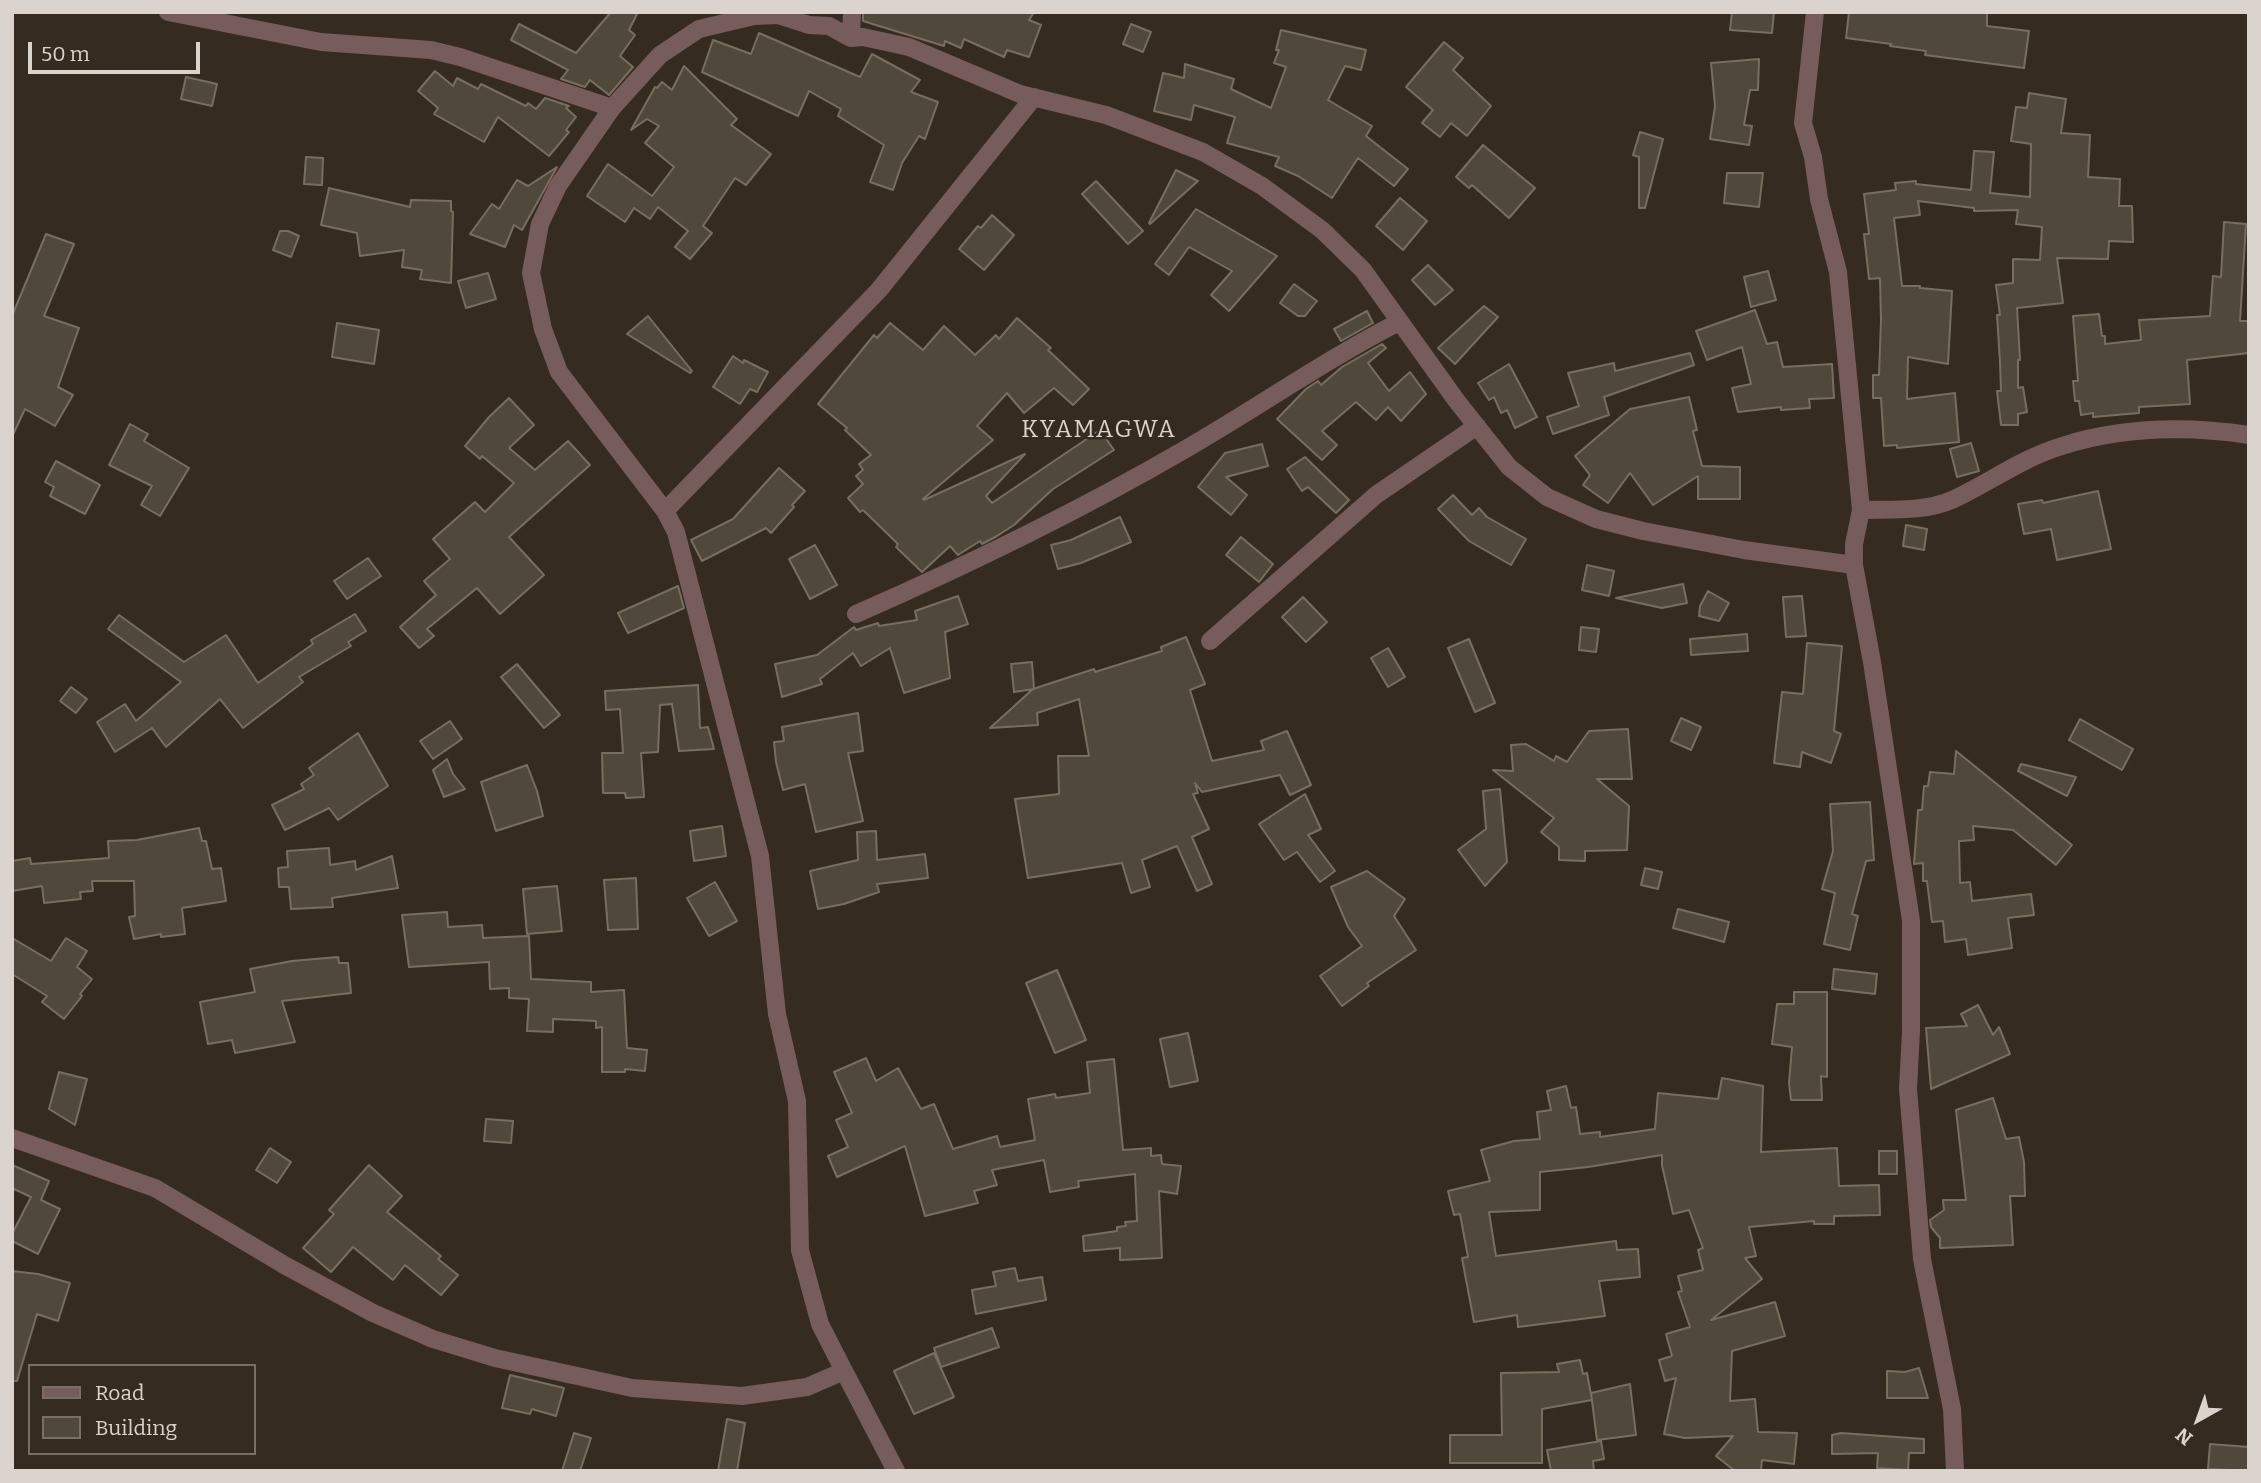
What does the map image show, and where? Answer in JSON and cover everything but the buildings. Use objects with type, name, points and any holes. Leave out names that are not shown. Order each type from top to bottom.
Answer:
[{"type":"street","points":[[168,12],[321,42],[431,50],[460,57],[612,108]]},
{"type":"street","points":[[851,37],[852,12]]},
{"type":"street","points":[[1815,12],[1803,123],[1838,272],[1861,510],[1854,544],[1854,565],[1872,662],[1911,921],[1909,1102],[1922,1259],[1952,1409],[1955,1471]]},
{"type":"street","points":[[896,1471],[820,1324],[800,1250],[797,1101],[777,1014],[760,856],[676,532],[665,511],[559,372],[543,329],[531,273],[540,224],[558,186],[612,108],[660,55],[699,29],[754,16],[778,15],[808,24],[829,26],[851,37],[909,47],[1020,94],[1106,115],[1203,152],[1262,186],[1322,230],[1363,270],[1509,467],[1555,502],[1596,519],[1643,531],[1744,550],[1854,565]]},
{"type":"street","points":[[665,511],[879,290],[1034,97]]},
{"type":"street","points":[[856,614],[951,573],[1031,533],[1184,450],[1345,350],[1399,322]]},
{"type":"street","points":[[1210,641],[1376,495],[1477,426]]},
{"type":"street","points":[[1861,510],[1923,508],[1950,501],[2028,459],[2063,445],[2123,432],[2191,430],[2249,435]]},
{"type":"street","points":[[12,1138],[155,1188],[286,1266],[373,1313],[433,1339],[495,1358],[632,1388],[742,1396],[807,1387],[844,1371]]},
{"type":"district","name":"KYAMAGWA","points":[[1099,430]]}]
